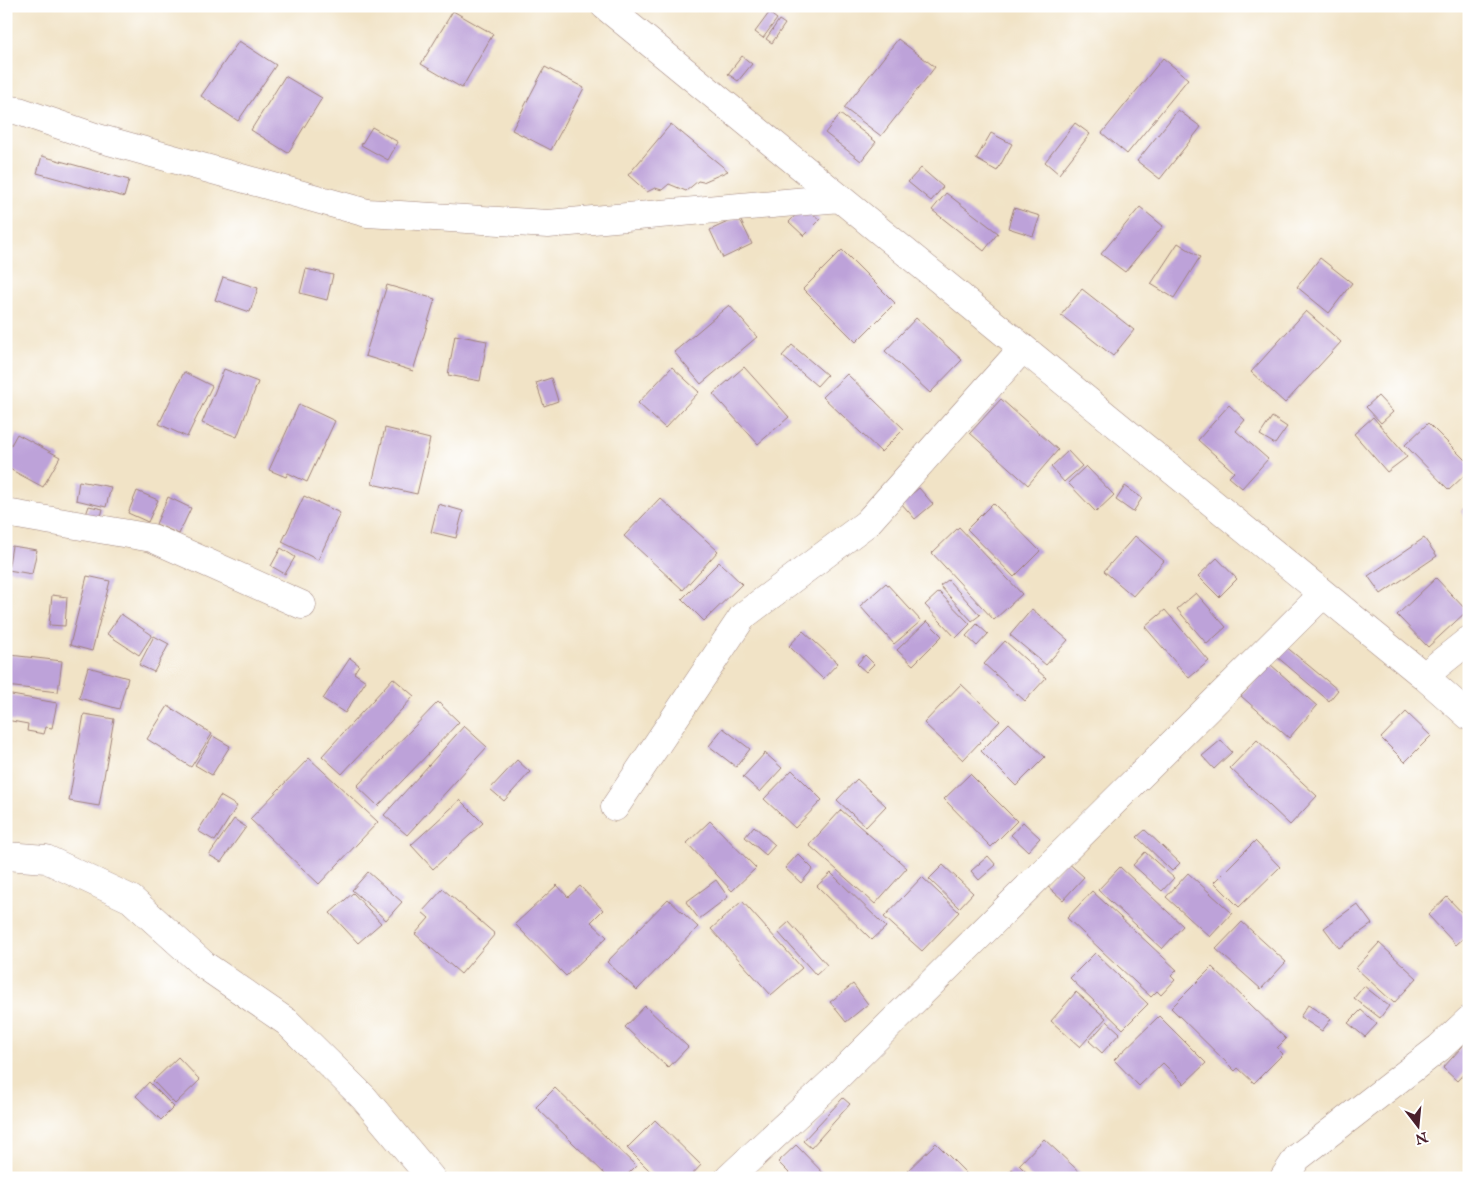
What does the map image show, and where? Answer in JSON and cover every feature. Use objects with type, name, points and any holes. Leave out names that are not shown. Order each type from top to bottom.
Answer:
[{"type":"street","points":[[605,6],[1424,676],[1469,716]]},
{"type":"street","points":[[6,109],[19,111],[98,138],[367,213],[548,224],[840,198]]},
{"type":"street","points":[[615,807],[743,616],[866,523],[1024,348]]},
{"type":"street","points":[[6,513],[152,538],[302,605]]},
{"type":"street","points":[[729,1178],[833,1081],[1323,594]]},
{"type":"street","points":[[1424,676],[1469,640]]},
{"type":"street","points":[[6,856],[46,859],[131,900],[204,966],[287,1022],[364,1098],[431,1178]]},
{"type":"street","points":[[1284,1178],[1297,1158],[1439,1048],[1469,1020]]},
{"type":"building","points":[[453,11],[493,34],[462,88],[421,64]]},
{"type":"building","points":[[769,13],[777,19],[763,38],[755,32]]},
{"type":"building","points":[[779,20],[785,24],[772,43],[766,39]]},
{"type":"building","points":[[898,39],[935,67],[881,136],[844,108]]},
{"type":"building","points":[[239,41],[276,65],[238,121],[201,96]]},
{"type":"building","points":[[742,56],[752,64],[738,81],[728,74]]},
{"type":"building","points":[[1163,58],[1188,79],[1127,154],[1102,133]]},
{"type":"building","points":[[545,67],[584,88],[551,150],[512,130]]},
{"type":"building","points":[[285,76],[322,98],[288,153],[251,130]]},
{"type":"building","points":[[1178,110],[1201,127],[1160,179],[1137,161]]},
{"type":"building","points":[[840,114],[876,142],[861,161],[825,133]]},
{"type":"building","points":[[1075,123],[1090,134],[1059,174],[1045,162]]},
{"type":"building","points":[[671,124],[728,171],[703,182],[698,181],[686,191],[669,184],[662,190],[655,188],[647,192],[628,175]]},
{"type":"building","points":[[372,127],[398,142],[388,160],[361,145]]},
{"type":"building","points":[[991,133],[1012,144],[997,171],[976,159]]},
{"type":"building","points":[[42,156],[129,180],[124,197],[37,173]]},
{"type":"building","points":[[921,168],[943,187],[931,201],[908,182]]},
{"type":"building","points":[[946,193],[998,233],[984,251],[932,210]]},
{"type":"building","points":[[804,206],[820,220],[804,236],[789,222]]},
{"type":"building","points":[[1140,207],[1163,226],[1125,272],[1101,254]]},
{"type":"building","points":[[1014,208],[1040,216],[1033,236],[1008,228]]},
{"type":"building","points":[[739,217],[752,244],[723,258],[710,230]]},
{"type":"building","points":[[1178,243],[1200,257],[1174,298],[1151,284]]},
{"type":"building","points":[[842,250],[895,303],[856,342],[803,289]]},
{"type":"building","points":[[1320,258],[1352,283],[1329,313],[1297,287]]},
{"type":"building","points":[[306,269],[333,275],[327,300],[300,293]]},
{"type":"building","points":[[223,277],[258,288],[250,312],[215,300]]},
{"type":"building","points":[[387,285],[435,299],[413,371],[365,356]]},
{"type":"building","points":[[1082,289],[1134,330],[1113,356],[1061,315]]},
{"type":"building","points":[[729,305],[757,337],[701,384],[674,352]]},
{"type":"building","points":[[1306,311],[1341,342],[1285,403],[1251,372]]},
{"type":"building","points":[[916,318],[962,360],[930,393],[885,351]]},
{"type":"building","points":[[455,335],[487,341],[480,381],[448,375]]},
{"type":"building","points":[[792,345],[827,375],[817,386],[782,356]]},
{"type":"building","points":[[672,367],[699,392],[665,428],[638,403]]},
{"type":"building","points":[[744,367],[789,417],[758,444],[713,394]]},
{"type":"building","points":[[224,369],[258,382],[237,437],[202,423]]},
{"type":"building","points":[[184,372],[212,386],[187,437],[159,424]]},
{"type":"building","points":[[847,374],[904,429],[881,452],[823,397]]},
{"type":"building","points":[[551,378],[558,401],[544,406],[536,383]]},
{"type":"building","points":[[1378,396],[1393,412],[1381,423],[1366,407]]},
{"type":"building","points":[[1001,399],[1058,450],[1028,485],[970,433]]},
{"type":"building","points":[[299,404],[335,421],[307,482],[288,473],[286,477],[269,470]]},
{"type":"building","points":[[1229,405],[1245,420],[1236,431],[1268,459],[1242,488],[1229,477],[1234,472],[1198,440]]},
{"type":"building","points":[[1272,417],[1287,427],[1275,444],[1260,435]]},
{"type":"building","points":[[1373,417],[1407,457],[1387,472],[1354,434]]},
{"type":"building","points":[[1428,423],[1469,464],[1469,471],[1449,490],[1405,445]]},
{"type":"building","points":[[385,428],[430,439],[417,494],[372,484]]},
{"type":"building","points":[[17,434],[60,457],[43,487],[6,467],[6,454]]},
{"type":"building","points":[[1068,451],[1082,466],[1064,482],[1051,467]]},
{"type":"building","points":[[1086,466],[1114,495],[1096,512],[1068,483]]},
{"type":"building","points":[[79,481],[111,487],[106,507],[76,500]]},
{"type":"building","points":[[1125,486],[1142,498],[1133,512],[1116,500]]},
{"type":"building","points":[[919,488],[933,504],[915,519],[901,503]]},
{"type":"building","points":[[137,491],[158,500],[148,522],[128,513]]},
{"type":"building","points":[[304,496],[340,513],[318,560],[282,542]]},
{"type":"building","points":[[168,497],[191,508],[179,534],[156,524]]},
{"type":"building","points":[[660,498],[718,551],[683,590],[624,536]]},
{"type":"building","points":[[993,503],[1040,551],[1014,577],[967,529]]},
{"type":"building","points":[[438,504],[463,511],[456,538],[431,532]]},
{"type":"building","points":[[1469,505],[1469,524],[1461,510]]},
{"type":"building","points":[[89,506],[103,509],[99,524],[84,520]]},
{"type":"building","points":[[959,527],[1022,594],[994,620],[932,553]]},
{"type":"building","points":[[1135,536],[1164,561],[1133,596],[1104,571]]},
{"type":"building","points":[[1424,538],[1437,556],[1381,594],[1368,576]]},
{"type":"building","points":[[12,546],[37,550],[32,574],[8,570]]},
{"type":"building","points":[[281,548],[295,557],[285,574],[271,566]]},
{"type":"building","points":[[1217,558],[1237,579],[1219,597],[1198,576]]},
{"type":"building","points":[[719,562],[742,584],[704,621],[682,599]]},
{"type":"building","points":[[87,576],[110,581],[92,651],[70,645]]},
{"type":"building","points":[[1436,578],[1467,611],[1428,647],[1397,615]]},
{"type":"building","points":[[948,580],[980,615],[972,621],[940,586]]},
{"type":"building","points":[[886,583],[921,621],[894,644],[860,606]]},
{"type":"building","points":[[939,592],[970,624],[956,638],[925,605]]},
{"type":"building","points":[[1196,593],[1226,627],[1207,644],[1177,609]]},
{"type":"building","points":[[52,595],[67,597],[65,626],[49,625]]},
{"type":"building","points":[[1032,609],[1068,640],[1046,665],[1010,635]]},
{"type":"building","points":[[1165,610],[1209,661],[1189,678],[1145,627]]},
{"type":"building","points":[[121,614],[152,635],[139,655],[107,634]]},
{"type":"building","points":[[927,621],[942,636],[913,665],[897,650]]},
{"type":"building","points":[[977,624],[988,634],[977,646],[966,636]]},
{"type":"building","points":[[803,631],[838,663],[823,679],[789,646]]},
{"type":"building","points":[[154,636],[169,644],[154,672],[139,665]]},
{"type":"building","points":[[1005,641],[1046,678],[1025,701],[984,664]]},
{"type":"building","points":[[1284,645],[1338,690],[1329,701],[1276,656]]},
{"type":"building","points":[[10,655],[62,661],[58,692],[6,686]]},
{"type":"building","points":[[865,655],[874,664],[866,672],[857,664]]},
{"type":"building","points":[[350,658],[359,665],[354,673],[366,681],[345,713],[323,699]]},
{"type":"building","points":[[1270,664],[1317,706],[1289,738],[1241,696]]},
{"type":"building","points":[[88,667],[128,678],[119,709],[79,698]]},
{"type":"building","points":[[393,678],[414,696],[342,774],[322,756]]},
{"type":"building","points":[[961,684],[1000,721],[963,760],[924,723]]},
{"type":"building","points":[[6,694],[57,703],[52,728],[46,727],[44,734],[27,731],[28,724],[6,720]]},
{"type":"building","points":[[438,702],[459,722],[378,806],[357,786]]},
{"type":"building","points":[[168,706],[212,734],[191,767],[147,739]]},
{"type":"building","points":[[1406,712],[1431,736],[1405,762],[1381,738]]},
{"type":"building","points":[[84,714],[114,719],[99,806],[69,801]]},
{"type":"building","points":[[1009,723],[1045,757],[1016,786],[981,751]]},
{"type":"building","points":[[464,726],[487,747],[407,835],[384,815]]},
{"type":"building","points":[[723,728],[750,749],[736,767],[709,746]]},
{"type":"building","points":[[213,736],[230,746],[212,775],[195,765]]},
{"type":"building","points":[[1221,740],[1232,752],[1214,769],[1202,756]]},
{"type":"building","points":[[1257,740],[1317,796],[1290,825],[1230,768]]},
{"type":"building","points":[[765,753],[782,768],[760,792],[743,777]]},
{"type":"building","points":[[309,758],[378,822],[319,884],[250,819]]},
{"type":"building","points":[[517,760],[530,772],[504,801],[490,789]]},
{"type":"building","points":[[792,770],[822,800],[795,828],[764,799]]},
{"type":"building","points":[[970,774],[1017,821],[991,847],[944,799]]},
{"type":"building","points":[[857,779],[886,806],[866,827],[837,800]]},
{"type":"building","points":[[220,796],[237,806],[215,841],[198,831]]},
{"type":"building","points":[[460,800],[483,823],[433,869],[411,845]]},
{"type":"building","points":[[841,810],[907,868],[875,904],[809,845]]},
{"type":"building","points":[[234,819],[246,827],[221,862],[209,855]]},
{"type":"building","points":[[710,821],[756,868],[732,891],[687,843]]},
{"type":"building","points":[[1023,822],[1040,838],[1028,851],[1011,835]]},
{"type":"building","points":[[754,826],[775,845],[766,855],[745,837]]},
{"type":"building","points":[[1145,830],[1180,863],[1172,871],[1137,837]]},
{"type":"building","points":[[1255,841],[1280,867],[1239,907],[1214,882]]},
{"type":"building","points":[[1145,852],[1174,878],[1162,891],[1133,865]]},
{"type":"building","points":[[798,854],[813,869],[801,883],[785,868]]},
{"type":"building","points":[[988,856],[996,865],[979,880],[971,871]]},
{"type":"building","points":[[1066,861],[1084,877],[1063,900],[1045,884]]},
{"type":"building","points":[[943,865],[973,893],[959,908],[929,879]]},
{"type":"building","points":[[1120,867],[1183,926],[1162,949],[1098,890]]},
{"type":"building","points":[[368,872],[402,902],[386,920],[352,890]]},
{"type":"building","points":[[831,873],[886,927],[872,940],[817,886]]},
{"type":"building","points":[[1188,873],[1232,913],[1210,937],[1166,897]]},
{"type":"building","points":[[922,877],[959,912],[922,951],[884,917]]},
{"type":"building","points":[[716,880],[728,897],[699,919],[686,902]]},
{"type":"building","points":[[557,885],[568,897],[580,886],[603,910],[591,922],[607,937],[566,976],[515,924]]},
{"type":"building","points":[[443,889],[495,934],[461,974],[415,934],[429,918],[422,912]]},
{"type":"building","points":[[1092,891],[1177,970],[1171,976],[1175,980],[1161,995],[1157,991],[1151,997],[1067,918]]},
{"type":"building","points":[[353,893],[381,923],[358,943],[330,913]]},
{"type":"building","points":[[1447,897],[1469,920],[1469,933],[1456,945],[1428,915]]},
{"type":"building","points":[[668,899],[698,927],[637,990],[607,962]]},
{"type":"building","points":[[742,901],[802,968],[771,995],[711,929]]},
{"type":"building","points":[[1357,904],[1372,924],[1339,948],[1324,928]]},
{"type":"building","points":[[789,922],[827,965],[816,975],[778,932]]},
{"type":"building","points":[[1242,922],[1286,962],[1261,989],[1216,949]]},
{"type":"building","points":[[1379,943],[1417,978],[1394,1003],[1356,968]]},
{"type":"building","points":[[1095,953],[1148,1004],[1123,1029],[1070,978]]},
{"type":"building","points":[[1212,967],[1286,1039],[1277,1048],[1283,1054],[1254,1083],[1238,1068],[1235,1071],[1171,1008]]},
{"type":"building","points":[[853,984],[868,1004],[846,1022],[830,1002]]},
{"type":"building","points":[[1364,986],[1389,1006],[1380,1018],[1354,998]]},
{"type":"building","points":[[1076,992],[1106,1018],[1080,1047],[1051,1021]]},
{"type":"building","points":[[1308,1005],[1331,1019],[1322,1031],[1300,1017]]},
{"type":"building","points":[[645,1006],[688,1047],[668,1068],[625,1027]]},
{"type":"building","points":[[1361,1010],[1377,1024],[1365,1037],[1348,1023]]},
{"type":"building","points":[[1159,1016],[1206,1063],[1184,1084],[1163,1063],[1139,1086],[1114,1060]]},
{"type":"building","points":[[1107,1021],[1120,1033],[1102,1053],[1089,1041]]},
{"type":"building","points":[[1469,1039],[1469,1068],[1457,1081],[1443,1068]]},
{"type":"building","points":[[178,1057],[200,1080],[175,1104],[153,1081]]},
{"type":"building","points":[[149,1082],[174,1107],[161,1120],[136,1096]]},
{"type":"building","points":[[555,1088],[636,1166],[624,1178],[609,1178],[536,1107]]},
{"type":"building","points":[[843,1098],[850,1104],[811,1148],[803,1141]]},
{"type":"building","points":[[655,1120],[701,1165],[689,1178],[657,1178],[627,1148]]},
{"type":"building","points":[[1044,1139],[1086,1178],[1032,1178],[1019,1165]]},
{"type":"building","points":[[936,1143],[971,1178],[900,1178]]},
{"type":"building","points":[[796,1145],[828,1178],[794,1178],[778,1162]]},
{"type":"building","points":[[1012,1169],[1023,1178],[1004,1178]]}]
